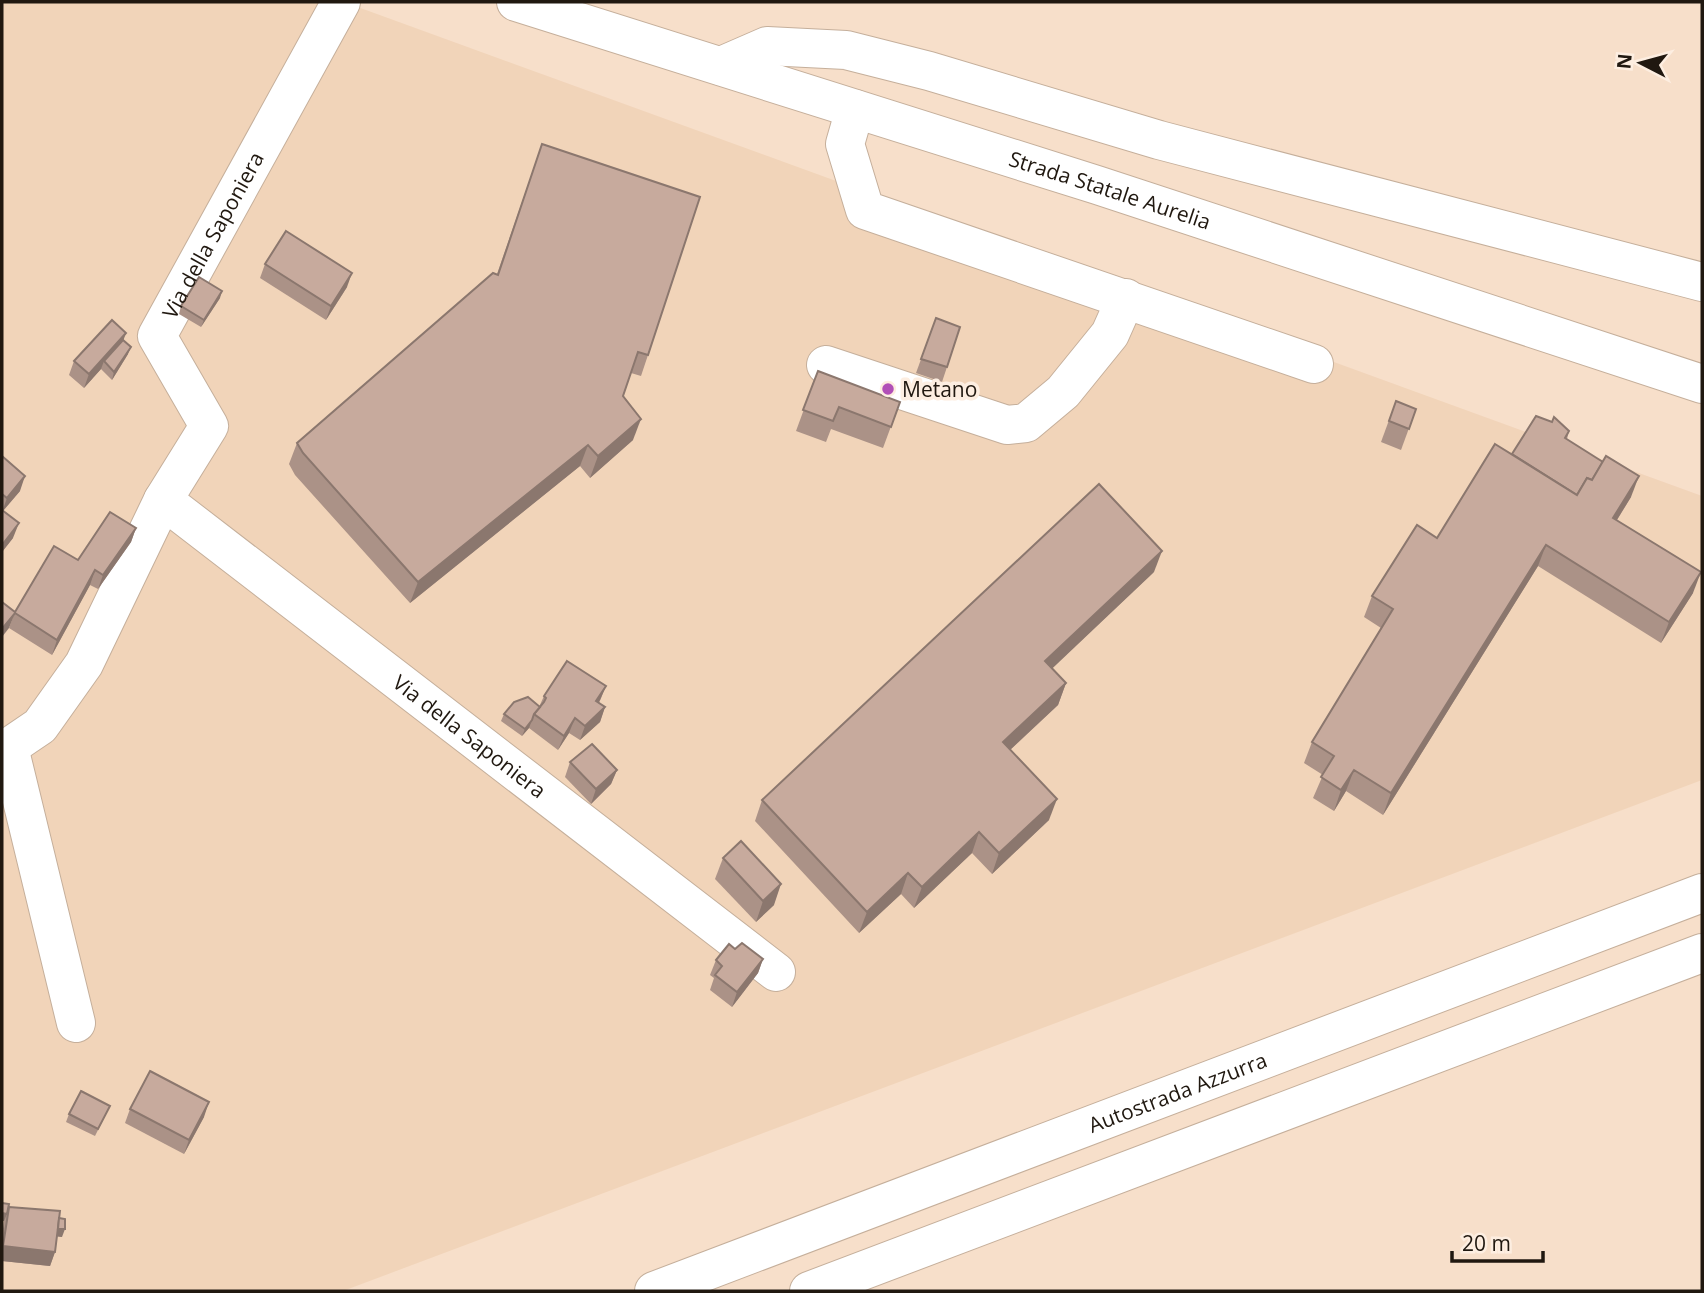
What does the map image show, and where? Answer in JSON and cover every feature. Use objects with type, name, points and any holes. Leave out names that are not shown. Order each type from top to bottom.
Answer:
[{"type":"main road","name":"Via della Saponiera","points":[[76,1023],[6,748],[40,726],[84,664],[163,500],[209,425],[157,336],[341,2]]},
{"type":"main road","name":"Strada Statale Aurelia","points":[[516,2],[1097,185],[1702,384]]},
{"type":"main road","points":[[721,66],[768,47],[846,50],[929,71],[1158,140],[1702,282]]},
{"type":"main road","points":[[855,108],[845,144],[865,211],[1314,364]]},
{"type":"main road","points":[[826,365],[1007,425],[1026,423],[1063,392],[1102,344],[1110,334],[1126,299]]},
{"type":"main road","name":"Via della Saponiera","points":[[163,500],[776,972]]},
{"type":"main road","name":"Autostrada Azzurra","points":[[654,1291],[1702,893]]},
{"type":"main road","points":[[809,1291],[1702,953]]},
{"type":"shaded area","points":[[2,2],[344,2],[1702,496],[1702,780],[343,1291],[2,1291]]},
{"type":"building","points":[[542,144],[700,197],[648,355],[638,352],[623,396],[641,419],[598,456],[588,445],[418,582],[297,443],[493,273],[498,275]]},
{"type":"building","points":[[286,231],[352,273],[331,306],[265,264]]},
{"type":"building","points":[[199,277],[222,291],[204,320],[181,306]]},
{"type":"building","points":[[936,318],[960,327],[947,367],[921,359]]},
{"type":"building","points":[[112,320],[126,333],[89,374],[74,361]]},
{"type":"building","points":[[123,340],[131,347],[114,372],[104,361]]},
{"type":"building","points":[[818,371],[900,402],[891,427],[839,407],[833,421],[803,410]]},
{"type":"building","points":[[1396,401],[1416,409],[1409,429],[1389,421]]},
{"type":"building","points":[[1536,416],[1552,422],[1554,417],[1569,431],[1565,438],[1603,462],[1592,480],[1587,478],[1577,495],[1512,454]]},
{"type":"building","points":[[1495,444],[1577,495],[1587,478],[1592,480],[1606,456],[1639,476],[1613,518],[1701,572],[1669,622],[1546,545],[1391,793],[1354,770],[1341,790],[1321,777],[1334,756],[1312,742],[1393,609],[1372,596],[1417,525],[1437,538]]},
{"type":"building","points":[[2,456],[25,476],[7,498],[2,494]]},
{"type":"building","points":[[1099,484],[1162,551],[1045,661],[1066,683],[1003,742],[1057,799],[999,853],[979,832],[922,887],[908,873],[867,912],[762,800]]},
{"type":"building","points":[[2,510],[19,523],[2,545]]},
{"type":"building","points":[[110,512],[136,528],[103,575],[95,570],[57,640],[15,613],[2,629],[2,602],[15,612],[54,546],[78,560]]},
{"type":"building","points":[[567,661],[606,686],[596,701],[605,707],[585,726],[575,718],[564,736],[534,714],[544,702],[544,696]]},
{"type":"building","points":[[528,697],[540,707],[525,729],[504,714],[514,702]]},
{"type":"building","points":[[592,744],[617,770],[596,789],[570,762]]},
{"type":"building","points":[[741,841],[781,884],[763,901],[723,858]]},
{"type":"building","points":[[742,943],[763,959],[737,992],[715,975],[722,966],[716,960],[729,944],[735,949]]},
{"type":"building","points":[[150,1071],[209,1102],[189,1140],[130,1109]]},
{"type":"building","points":[[81,1091],[110,1106],[98,1129],[69,1114]]},
{"type":"building","points":[[2,1203],[9,1204],[7,1214],[2,1213]]},
{"type":"building","points":[[9,1207],[60,1211],[55,1252],[3,1246]]},
{"type":"building","points":[[59,1218],[65,1219],[65,1229],[58,1229]]},
{"type":"place","name":"Metano","points":[[888,389]]}]
